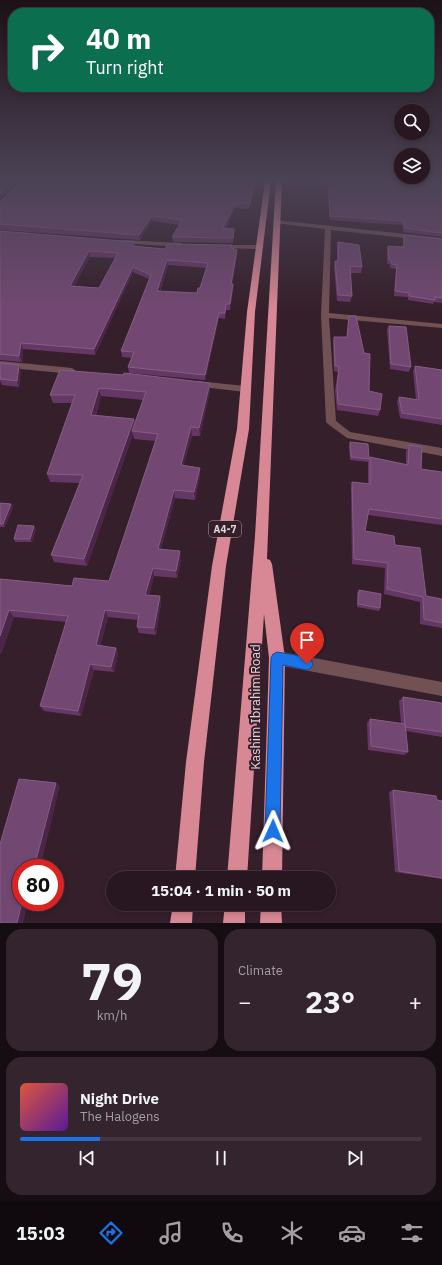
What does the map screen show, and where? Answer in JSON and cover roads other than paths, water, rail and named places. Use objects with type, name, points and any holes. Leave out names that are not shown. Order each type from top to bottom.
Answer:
[{"type":"highway","name":"A4-7","points":[[186,871],[196,762],[219,566],[243,429],[251,312],[263,224]]},
{"type":"highway","points":[[238,871],[262,536],[274,298],[276,224]]},
{"type":"highway","name":"Kashim Ibrahim Road","points":[[262,536],[277,658],[272,871]]},
{"type":"highway","points":[[181,923],[182,911]]},
{"type":"highway","points":[[234,923],[235,911]]},
{"type":"highway","points":[[271,911],[271,923]]},
{"type":"street","points":[[298,224],[442,240]]},
{"type":"street","points":[[328,227],[325,315],[331,422],[347,435],[442,452]]},
{"type":"street","points":[[114,242],[192,245]]},
{"type":"street","points":[[215,246],[261,247]]},
{"type":"street","points":[[325,315],[442,326]]},
{"type":"street","points":[[0,364],[82,372]]},
{"type":"street","points":[[192,383],[245,389]]},
{"type":"street","points":[[277,658],[442,689]]}]
